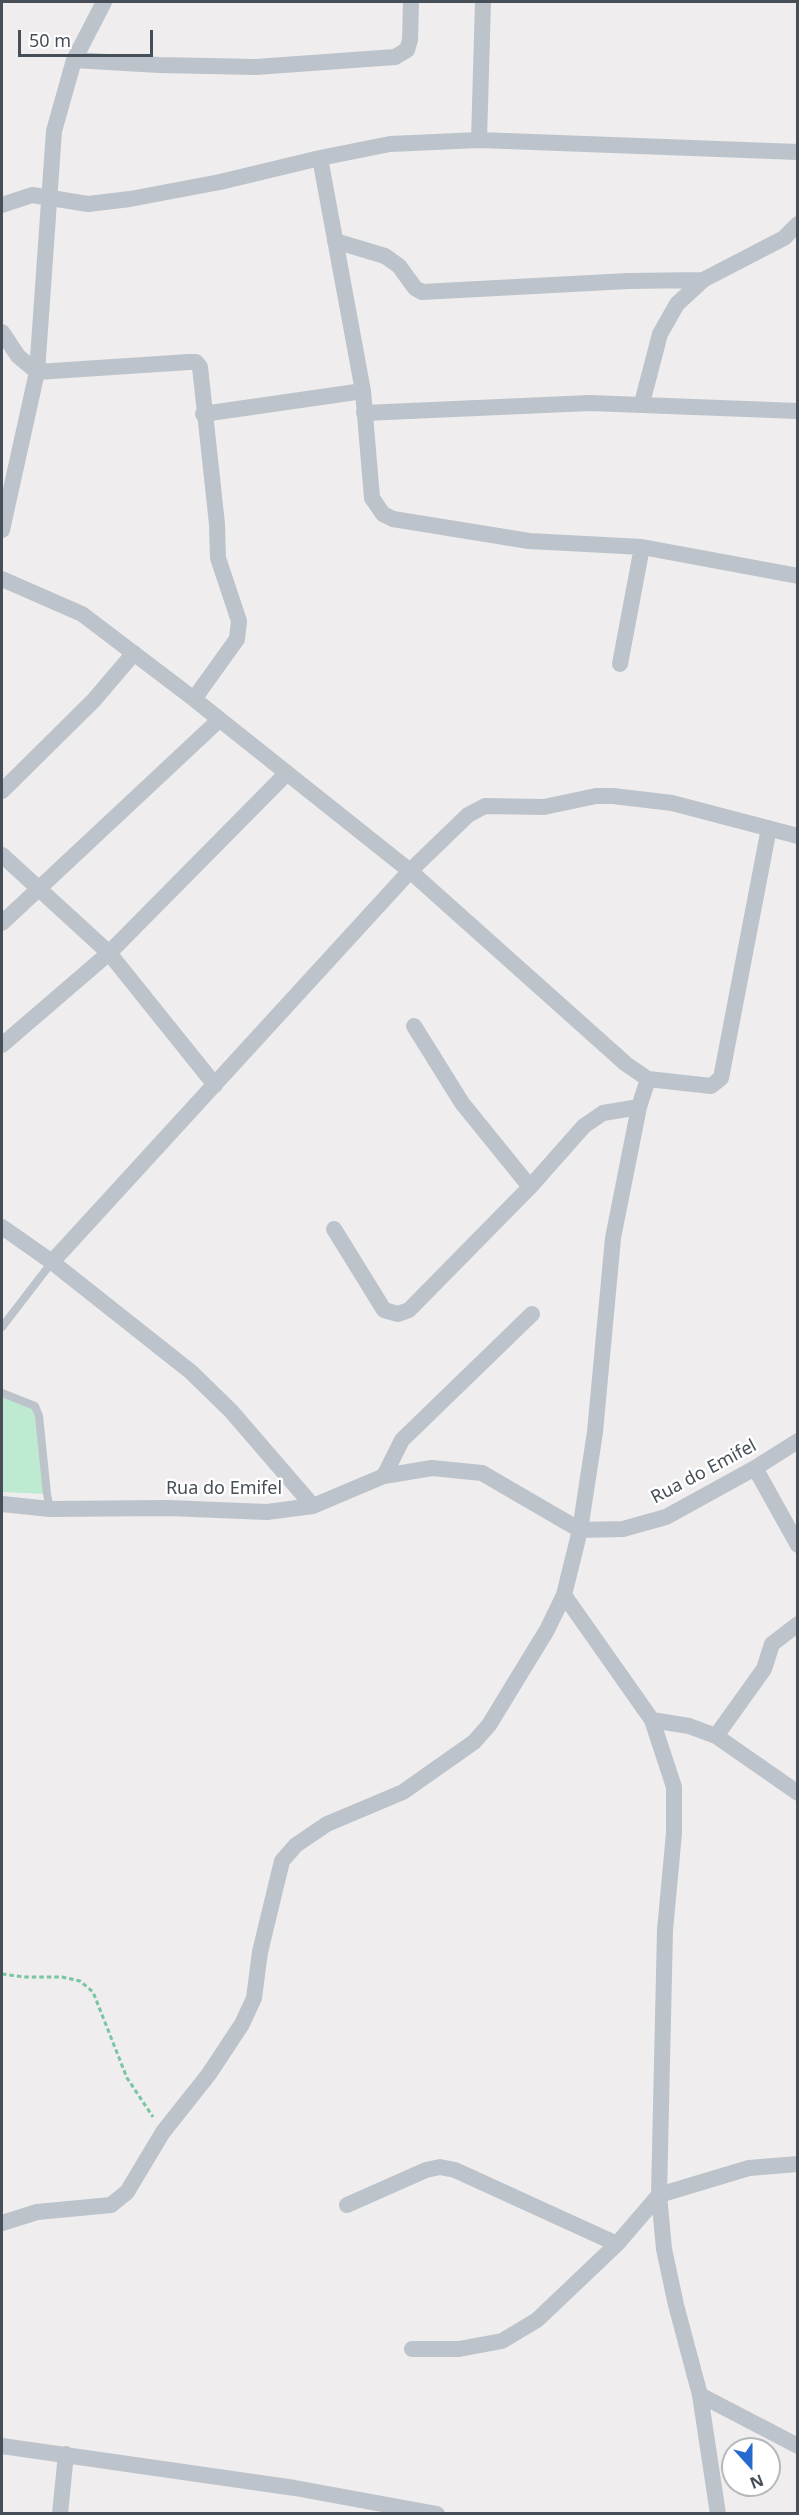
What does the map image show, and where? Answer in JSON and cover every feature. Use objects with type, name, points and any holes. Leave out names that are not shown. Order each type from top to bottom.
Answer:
[{"type":"street","points":[[2,530],[37,372],[54,131],[74,60],[104,2]]},
{"type":"street","points":[[74,60],[256,67],[395,57],[407,50],[410,40],[411,2]]},
{"type":"street","points":[[479,140],[483,2]]},
{"type":"street","points":[[2,205],[32,195],[87,204],[130,198],[220,182],[390,144],[479,140],[798,152]]},
{"type":"street","points":[[320,158],[363,391],[372,498],[382,514],[393,519],[529,541],[642,547],[798,576]]},
{"type":"street","points":[[642,403],[660,334],[677,304],[703,280],[784,238],[798,224]]},
{"type":"street","points":[[335,241],[384,256],[399,266],[416,288],[422,292],[628,281],[703,280]]},
{"type":"street","points":[[2,332],[18,356],[37,372],[196,362],[200,367],[203,414],[217,524],[218,558],[239,621],[237,639],[194,699]]},
{"type":"street","points":[[203,414],[363,391]]},
{"type":"street","points":[[364,413],[590,403],[642,403],[798,411]]},
{"type":"street","points":[[620,664],[642,547]]},
{"type":"street","points":[[2,579],[82,614],[194,699],[218,721],[410,871],[626,1064],[648,1079],[711,1086],[721,1078],[769,828]]},
{"type":"street","points":[[2,791],[93,700],[134,653]]},
{"type":"street","points":[[2,923],[218,721]]},
{"type":"street","points":[[2,1045],[109,953],[287,773]]},
{"type":"street","points":[[52,1262],[410,871],[468,815],[485,806],[544,807],[596,796],[613,796],[672,803],[798,836]]},
{"type":"street","points":[[2,855],[109,953],[215,1084]]},
{"type":"street","points":[[414,1026],[462,1103],[492,1143],[530,1187]]},
{"type":"street","points":[[2,2223],[37,2212],[111,2205],[127,2192],[163,2132],[216,2064],[242,2025],[254,1998],[260,1952],[282,1861],[296,1845],[327,1824],[403,1792],[474,1742],[489,1725],[548,1630],[564,1595],[580,1530],[596,1432],[613,1238],[639,1107],[648,1079]]},
{"type":"street","points":[[334,1229],[384,1310],[398,1314],[409,1310],[530,1187],[584,1126],[603,1113],[639,1107]]},
{"type":"street","points":[[2,1227],[52,1262],[191,1372],[231,1411],[313,1506]]},
{"type":"street","points":[[384,1476],[402,1440],[532,1314]]},
{"type":"street","name":"Rua do Emifel","points":[[2,1503],[50,1509],[168,1508],[267,1512],[313,1506],[351,1492],[384,1476],[432,1468],[482,1473],[580,1530],[623,1529],[666,1517],[755,1468],[798,1441]]},
{"type":"street","points":[[755,1468],[798,1545]]},
{"type":"street","points":[[564,1595],[652,1720],[674,1787],[674,1833],[665,1930],[659,2195],[664,2249],[700,2395],[718,2514]]},
{"type":"street","points":[[716,1737],[764,1669],[772,1644],[798,1624]]},
{"type":"street","points":[[652,1720],[689,1726],[716,1737],[798,1793]]},
{"type":"street","points":[[412,2349],[459,2349],[502,2341],[537,2320],[617,2244],[659,2195],[749,2168],[798,2164]]},
{"type":"street","points":[[347,2205],[426,2170],[440,2167],[455,2170],[617,2244]]},
{"type":"street","points":[[700,2395],[798,2446]]},
{"type":"street","points":[[2,2446],[295,2488],[437,2514]]},
{"type":"street","points":[[60,2514],[66,2454]]},
{"type":"lane","points":[[2,1327],[52,1262]]},
{"type":"lane","points":[[2,1394],[35,1406],[39,1416],[46,1494],[50,1509]]},
{"type":"path","points":[[2,1974],[24,1977],[62,1977],[80,1981],[93,1992],[127,2078],[163,2132]]},
{"type":"green space","points":[[2,1393],[35,1406],[47,1494],[2,1492]]}]
